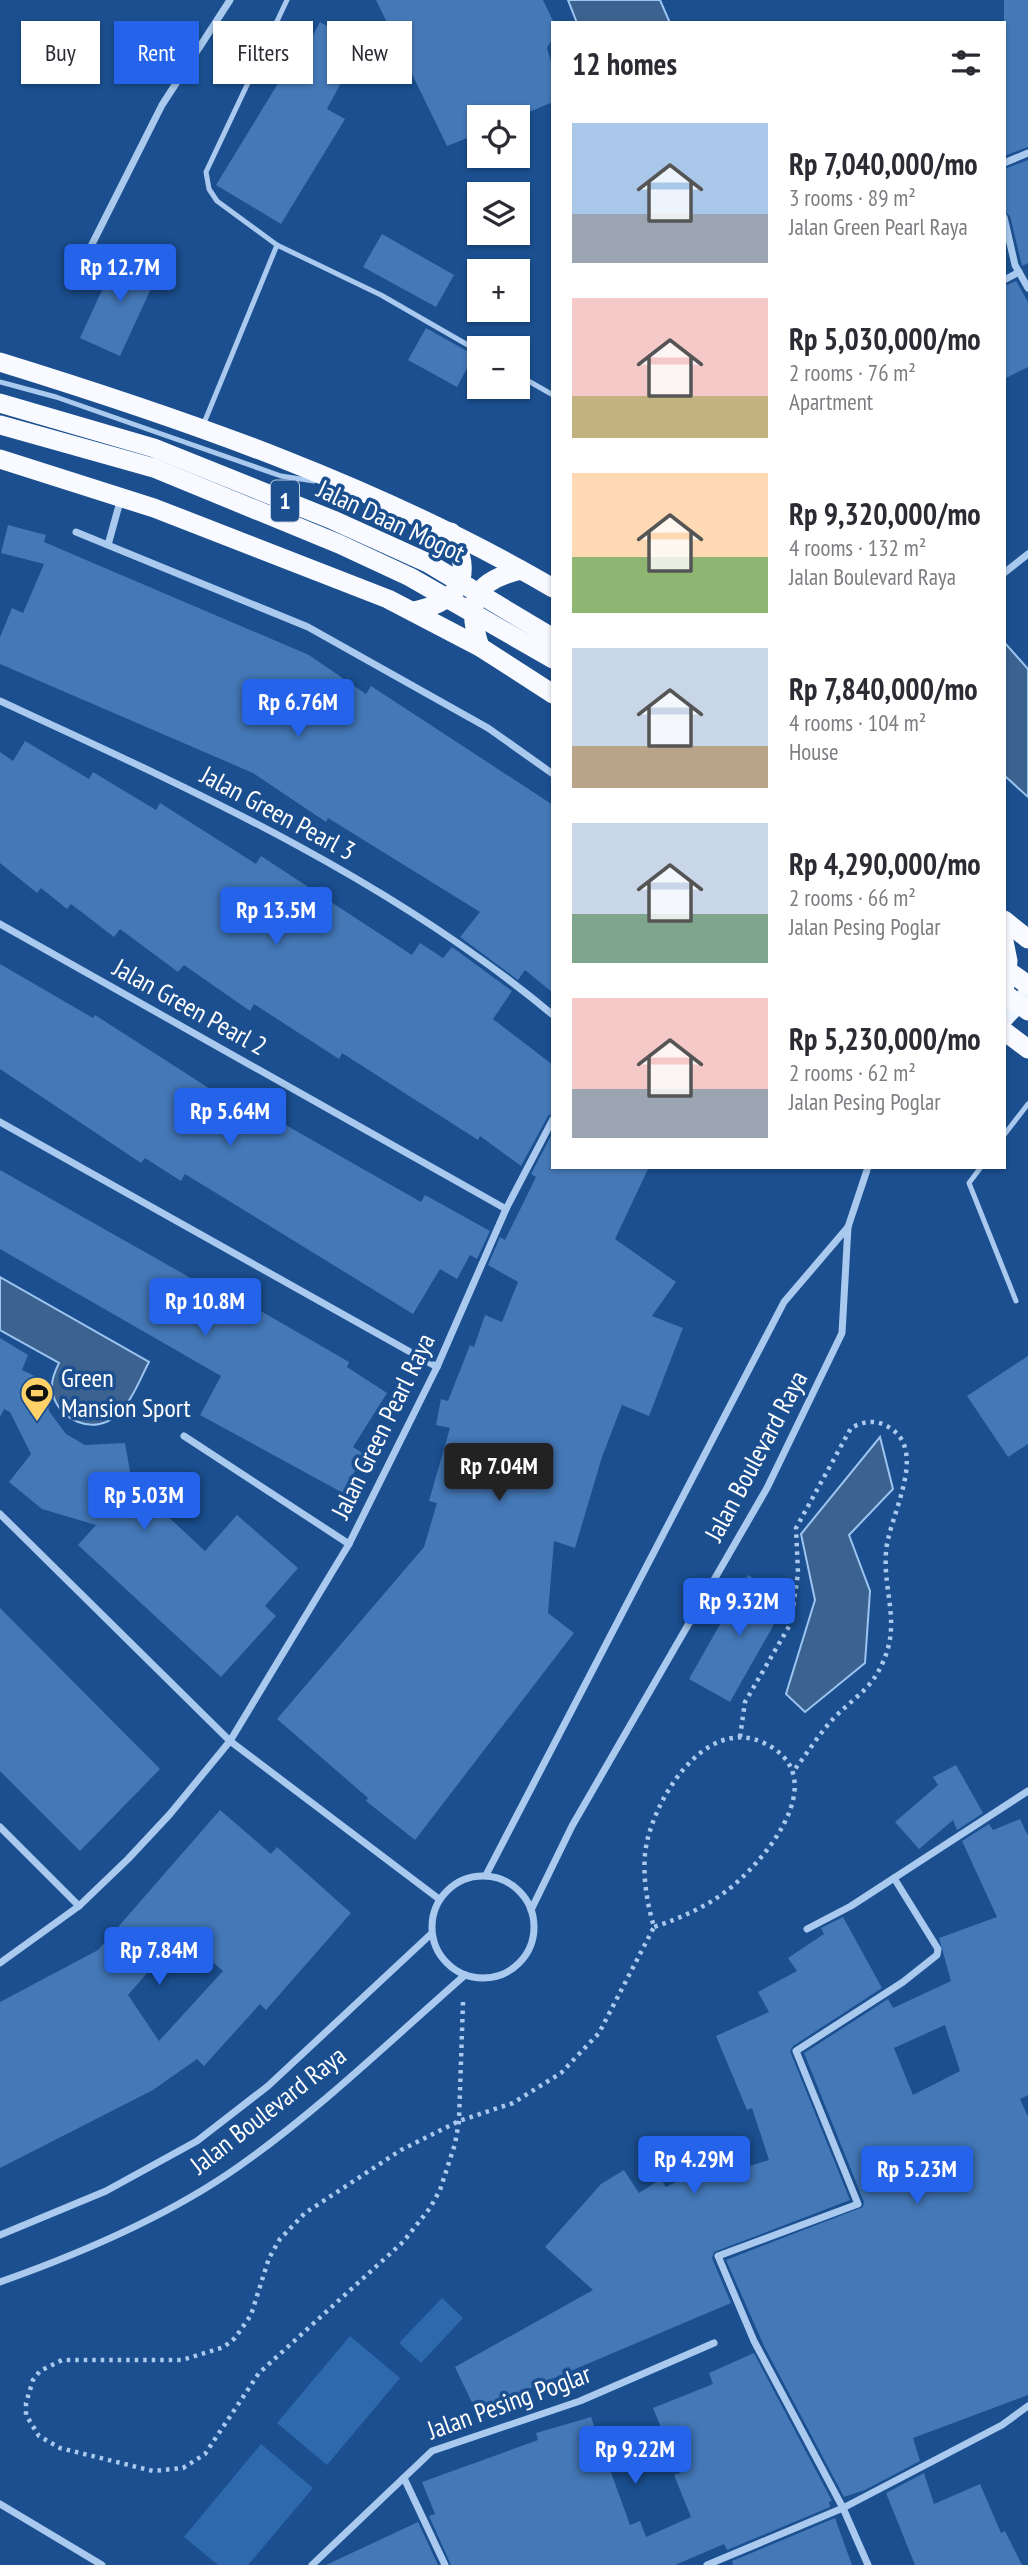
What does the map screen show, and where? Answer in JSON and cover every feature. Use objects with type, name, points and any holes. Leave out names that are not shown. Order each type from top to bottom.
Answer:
[{"type":"highway","name":"Jalan Daan Mogot","points":[[0,362],[125,400],[349,485],[451,532],[551,587]]},
{"type":"highway","name":"Jalan Daan Mogot","points":[[0,403],[154,448],[333,520],[428,563],[551,637]]},
{"type":"highway","name":"Jalan Daan Mogot","points":[[0,425],[154,468],[339,544],[410,577],[551,658]]},
{"type":"highway","name":"1","points":[[0,459],[122,496],[326,573],[414,611],[480,647],[551,693]]},
{"type":"highway","points":[[414,611],[443,602],[461,582],[463,560],[451,532]]},
{"type":"highway","points":[[480,647],[472,625],[472,606],[476,597],[497,576],[521,569]]},
{"type":"highway","points":[[1006,922],[1028,939]]},
{"type":"highway","points":[[1006,951],[1006,977]]},
{"type":"highway","points":[[1006,969],[1028,985]]},
{"type":"highway","points":[[1006,994],[1028,1011]]},
{"type":"highway","points":[[1006,1032],[1028,1049]]},
{"type":"main road","points":[[1006,1017],[1028,993]]},
{"type":"street","points":[[74,280],[162,105],[230,0]]},
{"type":"street","points":[[1006,162],[1028,153]]},
{"type":"street","points":[[1006,224],[1019,272],[1028,288]]},
{"type":"street","points":[[1006,279],[1019,272]]},
{"type":"street","points":[[108,545],[122,496]]},
{"type":"street","points":[[76,531],[308,627],[488,728],[551,773]]},
{"type":"street","points":[[1006,572],[1028,554]]},
{"type":"street","name":"Jalan Green Pearl 3","points":[[0,701],[203,794],[390,897],[505,976],[551,1013]]},
{"type":"street","name":"Jalan Green Pearl 2","points":[[0,924],[506,1209]]},
{"type":"street","points":[[0,1122],[437,1367]]},
{"type":"street","name":"Jalan Green Pearl Raya","points":[[0,1963],[79,1906],[170,1814],[230,1741],[349,1544],[437,1367],[506,1209],[551,1123]]},
{"type":"street","name":"Jalan Boulevard Raya","points":[[531,1910],[572,1826],[767,1488],[842,1333],[848,1227],[867,1169]]},
{"type":"street","name":"Jalan Boulevard Raya","points":[[486,1875],[784,1302],[848,1227]]},
{"type":"street","points":[[184,1436],[349,1544]]},
{"type":"street","points":[[0,1514],[230,1741],[439,1899]]},
{"type":"street","points":[[807,1929],[894,1878],[1028,1791]]},
{"type":"street","points":[[0,1827],[79,1906]]},
{"type":"street","points":[[486,1875],[514,1886],[531,1910],[533,1936],[522,1960],[500,1975],[482,1978],[465,1975],[440,1956],[431,1934],[432,1916],[439,1899],[459,1881],[486,1875]]},
{"type":"street","points":[[868,2565],[843,2508],[754,2341],[718,2256],[858,2204],[796,2051],[903,1982],[936,1955],[938,1949],[894,1878]]},
{"type":"street","name":"Jalan Boulevard Raya","points":[[0,2235],[106,2191],[197,2141],[268,2085],[431,1934]]},
{"type":"street","name":"Jalan Boulevard Raya","points":[[0,2282],[40,2268],[154,2217],[237,2167],[317,2104],[465,1975]]},
{"type":"street","name":"Jalan Pesing Poglar","points":[[312,2565],[432,2451],[580,2401],[714,2343]]},
{"type":"street","points":[[708,2565],[843,2508],[1002,2424],[1028,2406]]},
{"type":"street","points":[[404,2478],[445,2565]]},
{"type":"street","points":[[0,2504],[102,2565]]},
{"type":"lane","points":[[287,0],[206,172],[209,189],[217,201],[277,245],[381,295],[467,345]]},
{"type":"lane","points":[[202,428],[277,245]]},
{"type":"lane","points":[[0,382],[56,397],[281,476],[349,485]]},
{"type":"lane","points":[[530,382],[551,395]]},
{"type":"lane","points":[[1006,1132],[1028,1104]]},
{"type":"lane","points":[[980,1169],[969,1183],[1016,1301]]},
{"type":"path","points":[[740,1737],[745,1702],[791,1623],[798,1573],[796,1528],[851,1429],[862,1422],[887,1425],[903,1441],[908,1463],[887,1543],[887,1587],[894,1612],[889,1646],[874,1679],[850,1706],[835,1717],[792,1773]]},
{"type":"path","points":[[465,1975],[459,2121],[449,2168],[440,2190],[418,2226],[259,2373],[230,2413],[214,2445],[197,2462],[176,2470],[153,2471],[60,2448],[39,2436],[26,2415],[26,2403],[33,2380],[40,2371],[62,2360],[182,2360],[224,2347],[235,2338],[251,2315],[269,2258],[292,2225],[363,2173],[459,2121],[486,2114],[538,2090],[581,2054],[613,2010],[654,1927],[644,1878],[645,1852],[658,1808],[669,1789],[697,1757],[715,1744],[740,1737],[752,1738],[776,1749],[792,1773],[794,1801],[766,1852],[747,1873],[705,1906],[654,1927]]},
{"type":"shaded area","points":[[568,0],[660,0],[669,21],[576,21]]},
{"type":"shaded area","points":[[1006,644],[1028,669],[1028,797],[1006,777]]},
{"type":"shaded area","points":[[0,1277],[149,1362],[132,1396],[118,1414],[109,1421],[88,1424],[68,1417],[60,1409],[52,1386],[59,1363],[0,1330]]},
{"type":"shaded area","points":[[880,1437],[893,1489],[849,1535],[870,1591],[865,1663],[805,1712],[786,1694],[815,1600],[801,1534]]},
{"type":"shaded area","points":[[442,2298],[463,2318],[421,2363],[399,2343]]},
{"type":"shaded area","points":[[350,2336],[400,2378],[327,2465],[277,2423]]},
{"type":"shaded area","points":[[261,2444],[313,2488],[248,2565],[218,2565],[184,2537]]},
{"type":"building","points":[[376,0],[543,0],[553,21],[551,41],[547,48],[551,61],[551,103],[530,112],[530,105],[467,105],[467,138],[447,146],[412,74],[412,21],[386,21]]},
{"type":"building","points":[[1004,0],[1028,0],[1028,147],[1006,155],[1006,21]]},
{"type":"building","points":[[320,22],[327,26],[327,84],[340,84],[327,109],[345,119],[281,224],[216,185],[278,84],[313,84],[313,35]]},
{"type":"building","points":[[1028,160],[1028,263],[1022,266],[1010,216],[1006,213],[1006,168]]},
{"type":"building","points":[[382,234],[454,275],[436,307],[363,267]]},
{"type":"building","points":[[120,251],[160,269],[120,356],[80,338]]},
{"type":"building","points":[[1016,281],[1028,302],[1028,367],[1006,378],[1006,285]]},
{"type":"building","points":[[426,328],[467,351],[467,368],[457,387],[408,360]]},
{"type":"building","points":[[8,525],[46,535],[44,542],[309,655],[366,694],[371,686],[551,804],[551,991],[525,970],[518,980],[460,937],[480,912],[328,818],[326,822],[253,773],[0,664],[0,637],[12,608],[23,613],[44,564],[1,553]]},
{"type":"building","points":[[25,741],[89,779],[93,772],[156,810],[160,803],[256,864],[261,856],[412,955],[420,943],[443,958],[452,947],[512,991],[493,1019],[551,1063],[551,1114],[521,1166],[480,1136],[478,1140],[342,1053],[339,1059],[254,1004],[250,1011],[184,965],[178,972],[120,929],[114,937],[71,904],[67,909],[41,888],[37,893],[0,863],[0,752],[13,761]]},
{"type":"building","points":[[0,964],[93,1018],[95,1015],[229,1101],[233,1095],[421,1202],[425,1195],[490,1231],[477,1259],[470,1255],[457,1279],[440,1269],[413,1314],[185,1174],[181,1181],[145,1158],[141,1163],[0,1069]]},
{"type":"building","points":[[551,1136],[551,1169],[648,1169],[615,1239],[676,1282],[652,1316],[683,1328],[649,1416],[622,1405],[602,1457],[575,1548],[554,1541],[548,1613],[574,1633],[415,1840],[366,1801],[368,1798],[277,1719],[424,1547],[437,1503],[429,1501],[450,1428],[436,1425],[441,1399],[448,1401],[470,1345],[474,1347],[485,1315],[502,1322],[518,1282],[488,1265],[500,1237],[505,1240],[536,1177],[531,1174]]},
{"type":"building","points":[[0,1170],[256,1315],[259,1310],[349,1362],[347,1367],[387,1393],[353,1447],[364,1454],[343,1493],[200,1415],[221,1376],[0,1249]]},
{"type":"building","points":[[0,1338],[28,1355],[22,1370],[43,1380],[49,1411],[66,1434],[85,1445],[125,1443],[132,1483],[205,1551],[237,1515],[298,1568],[265,1606],[276,1616],[221,1677],[78,1545],[96,1525],[42,1509],[9,1482],[31,1454],[10,1412],[4,1409],[0,1417]]},
{"type":"building","points":[[1028,1356],[1028,1444],[1008,1457],[967,1396]]},
{"type":"building","points":[[748,1575],[789,1598],[730,1702],[689,1679]]},
{"type":"building","points":[[0,1608],[160,1769],[80,1851],[0,1771]]},
{"type":"building","points":[[956,1765],[983,1813],[957,1830],[953,1820],[919,1849],[895,1822],[938,1785],[933,1777]]},
{"type":"building","points":[[220,1810],[271,1854],[277,1847],[351,1913],[266,2010],[260,2004],[204,2066],[197,2059],[153,2090],[0,2168],[0,2002],[98,1950]],"holes":[[[181,1934],[223,1971],[159,2041],[128,1995]]]},
{"type":"building","points":[[1020,1819],[1028,1836],[1028,2095],[1020,2099],[1028,2117],[1028,2395],[913,2438],[920,2461],[865,2490],[844,2497],[765,2348],[726,2260],[863,2207],[864,2202],[804,2053],[888,1999],[893,2008],[951,1981],[939,1938],[997,1917],[962,1841],[989,1824],[993,1830]],"holes":[[[945,2025],[960,2071],[913,2095],[894,2048]]]},
{"type":"building","points":[[843,1917],[882,1988],[793,2046],[790,2051],[850,2200],[714,2252],[712,2258],[731,2303],[476,2411],[455,2367],[593,2290],[545,2247],[601,2184],[624,2170],[639,2193],[661,2179],[666,2187],[700,2170],[704,2180],[769,2160],[752,2108],[747,2110],[716,2036],[769,2012],[758,1992],[797,1971],[788,1958],[824,1934],[821,1928]]},
{"type":"building","points":[[754,2353],[832,2501],[829,2502],[830,2507],[727,2550],[724,2544],[675,2565],[451,2565],[429,2516],[435,2514],[422,2482],[538,2440],[536,2433],[591,2417],[630,2525],[640,2521],[646,2537],[691,2517],[674,2475],[680,2473],[653,2408],[713,2384],[709,2373]]},
{"type":"building","points":[[924,2473],[934,2504],[980,2484],[1001,2533],[1005,2531],[1022,2565],[915,2565],[886,2493]]},
{"type":"building","points":[[835,2518],[852,2565],[733,2565],[732,2561]]},
{"type":"building","points":[[418,2522],[438,2565],[326,2565]]},
{"type":"place","name":"Green Mansion Sport","points":[[37,1423]]}]
